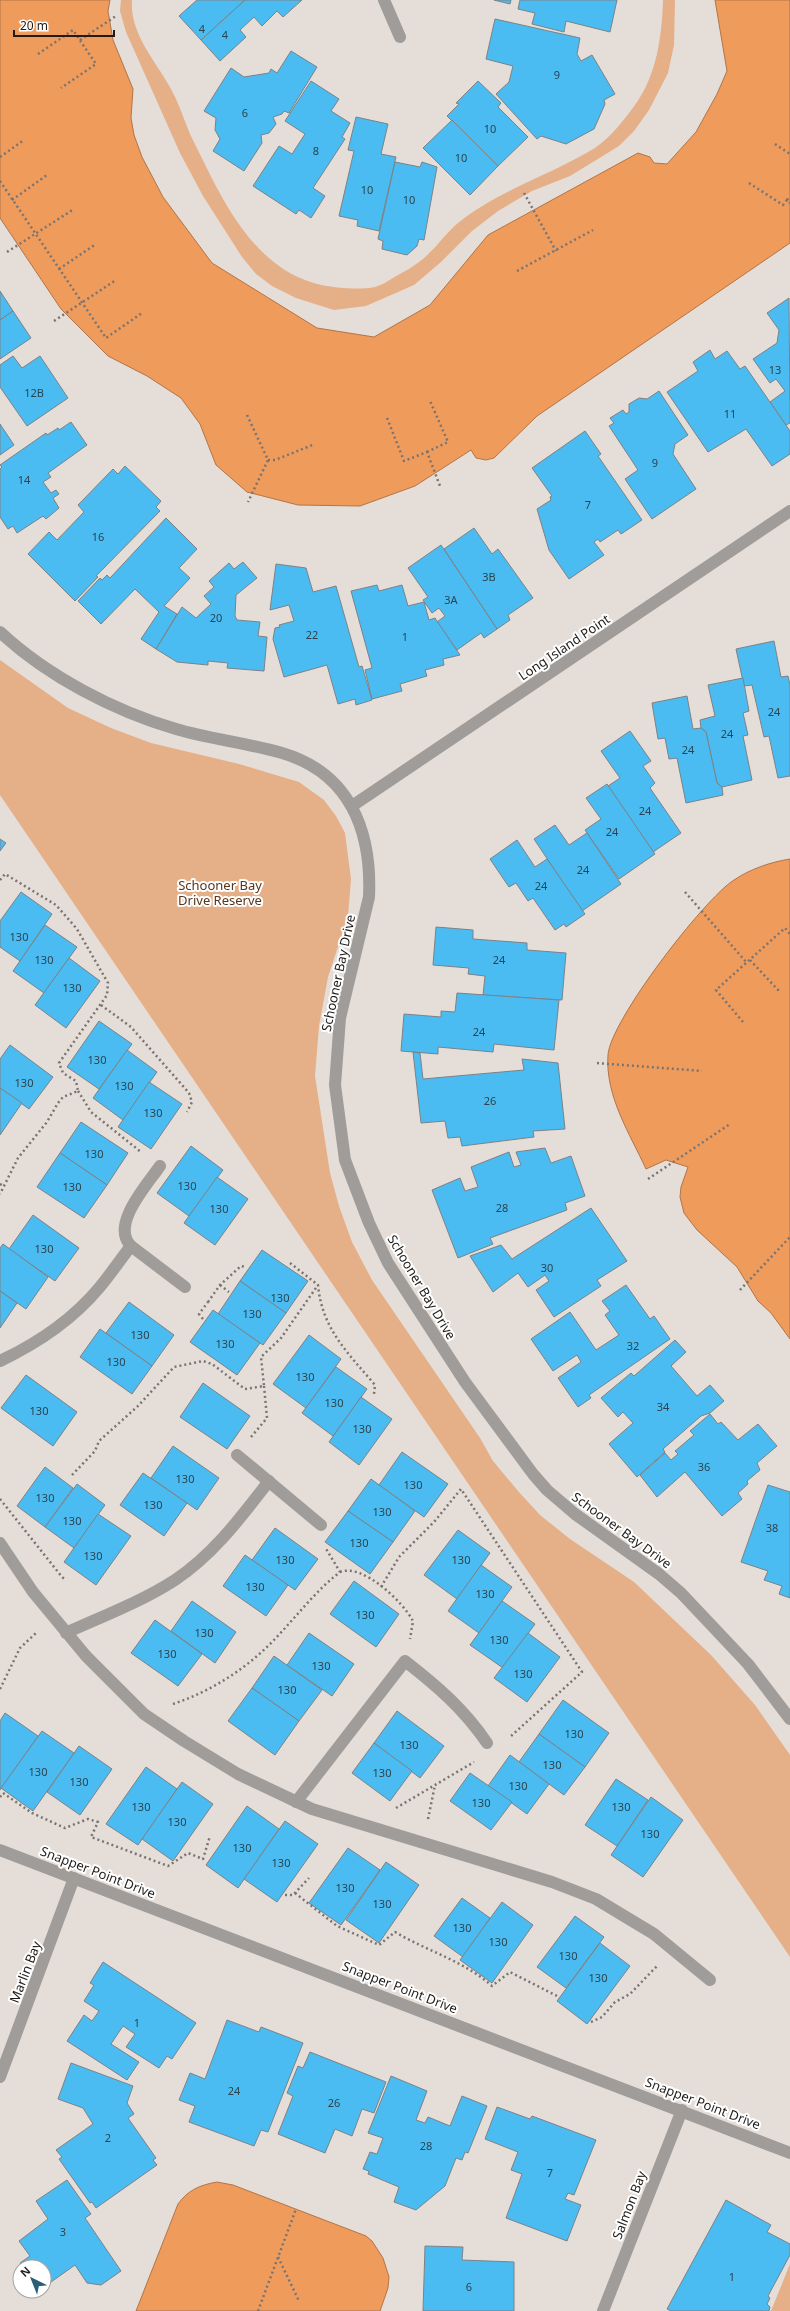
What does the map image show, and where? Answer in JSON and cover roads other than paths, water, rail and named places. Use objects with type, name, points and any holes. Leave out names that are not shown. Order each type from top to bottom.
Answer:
[{"type":"street","points":[[384,0],[400,37]]},
{"type":"street","name":"Long Island Point","points":[[352,806],[790,511]]},
{"type":"street","name":"Schooner Bay Drive","points":[[0,632],[54,673],[83,691],[124,711],[176,729],[283,753],[307,764],[330,778],[352,806],[367,849],[369,897],[340,1018],[335,1085],[345,1160],[375,1236],[398,1280],[465,1382],[533,1474],[547,1490],[575,1514],[659,1574],[681,1593],[748,1664],[790,1719]]},
{"type":"street","points":[[160,1166],[125,1220],[124,1235],[130,1246],[185,1287]]},
{"type":"street","points":[[0,1361],[31,1344],[80,1308],[99,1288],[130,1246]]},
{"type":"street","points":[[237,1455],[304,1509],[321,1525]]},
{"type":"street","points":[[66,1633],[135,1603],[186,1572],[229,1532],[269,1481]]},
{"type":"street","points":[[0,1542],[53,1618],[106,1678],[144,1714],[184,1742],[238,1774],[312,1809],[572,1889],[617,1911],[674,1948],[710,1980]]},
{"type":"street","points":[[296,1802],[405,1661],[438,1687],[462,1709],[487,1743]]},
{"type":"street","name":"Snapper Point Drive","points":[[0,1850],[682,2110],[790,2153]]},
{"type":"street","name":"Marlin Bay","points":[[0,2077],[74,1878]]},
{"type":"street","name":"Salmon Bay","points":[[603,2311],[682,2110]]},
{"type":"park label","name":"Schooner Bay Drive Reserve","points":[[220,892]]}]
